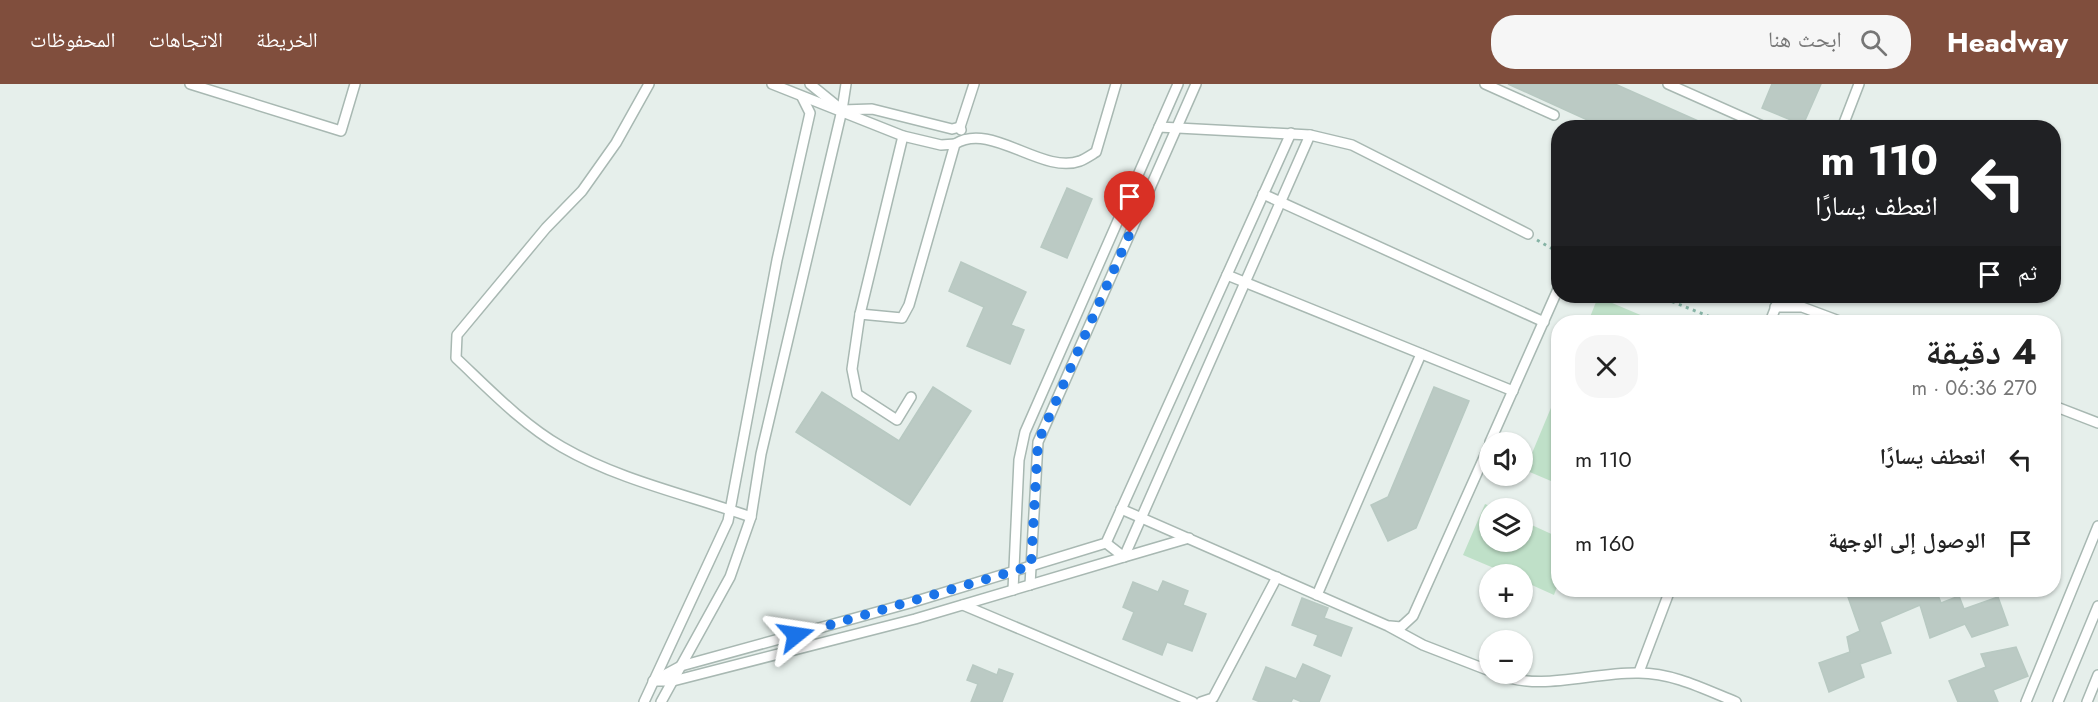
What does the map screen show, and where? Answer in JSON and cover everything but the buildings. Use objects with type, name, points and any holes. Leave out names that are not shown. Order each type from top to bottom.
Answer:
[{"type":"lane","points":[[190,84],[341,131],[355,84]]},
{"type":"lane","points":[[649,84],[616,143],[582,191],[546,228],[457,334],[456,358],[501,401],[561,446],[602,467],[751,517]]},
{"type":"lane","points":[[772,84],[802,98],[842,110],[903,136],[941,146],[955,144],[965,137],[982,138],[1060,163],[1079,162],[1096,152],[1116,84]]},
{"type":"lane","points":[[810,84],[842,110],[872,109],[952,129],[960,127]]},
{"type":"lane","points":[[661,702],[730,578],[751,517],[760,454],[842,110],[846,84]]},
{"type":"lane","points":[[965,137],[960,127],[974,84]]},
{"type":"lane","points":[[1013,590],[1019,460],[1025,432],[1178,84]]},
{"type":"lane","points":[[1030,585],[1038,442],[1196,84]]},
{"type":"lane","points":[[1485,84],[1554,115]]},
{"type":"lane","points":[[1668,84],[1749,120]]},
{"type":"lane","points":[[1845,120],[1859,84]]},
{"type":"lane","points":[[644,702],[728,521],[777,260],[810,112],[802,98]]},
{"type":"lane","points":[[1159,127],[1290,133],[1310,135],[1352,145],[1528,234]]},
{"type":"lane","points":[[653,681],[681,666],[910,603],[1106,543],[1290,133]]},
{"type":"lane","points":[[1124,557],[1310,135]]},
{"type":"lane","points":[[903,136],[860,314],[852,369],[857,394],[897,420],[911,397]]},
{"type":"lane","points":[[860,314],[902,318],[909,305],[955,144]]},
{"type":"lane","points":[[1263,194],[1544,322]]},
{"type":"lane","points":[[1227,275],[1513,391]]},
{"type":"lane","points":[[1495,432],[1552,303]]},
{"type":"lane","points":[[1772,315],[1777,303]]},
{"type":"lane","points":[[1775,307],[1802,307],[1823,315]]},
{"type":"lane","points":[[1317,595],[1421,354]]},
{"type":"lane","points":[[2061,409],[2098,423]]},
{"type":"lane","points":[[1388,626],[1401,627],[1413,616],[1479,468]]},
{"type":"lane","points":[[1121,509],[1388,626],[1423,645],[1479,667]]},
{"type":"lane","points":[[2026,702],[2098,526]]},
{"type":"lane","points":[[653,681],[673,681],[963,605],[1189,538]]},
{"type":"lane","points":[[1106,543],[1124,557]]},
{"type":"lane","points":[[1201,702],[1213,698],[1277,577]]},
{"type":"lane","points":[[1639,672],[1667,597]]},
{"type":"lane","points":[[963,605],[1193,702]]},
{"type":"lane","points":[[2058,702],[2098,606]]},
{"type":"lane","points":[[1533,682],[1639,672],[1681,679],[1736,702]]},
{"type":"lane","points":[[2087,702],[2098,675]]},
{"type":"path","points":[[1528,234],[1551,248]]},
{"type":"path","points":[[1676,303],[1706,315]]},
{"type":"green space","points":[[1596,303],[1612,303],[1640,315],[1591,315]]},
{"type":"green space","points":[[1551,408],[1551,481],[1533,473],[1533,451]]},
{"type":"green space","points":[[1479,518],[1479,552],[1533,552],[1533,526],[1551,534],[1551,594],[1533,586],[1533,564],[1484,564],[1463,555]]},
{"type":"route","points":[[796,635],[1031,566],[1038,442],[1130,233]]}]
